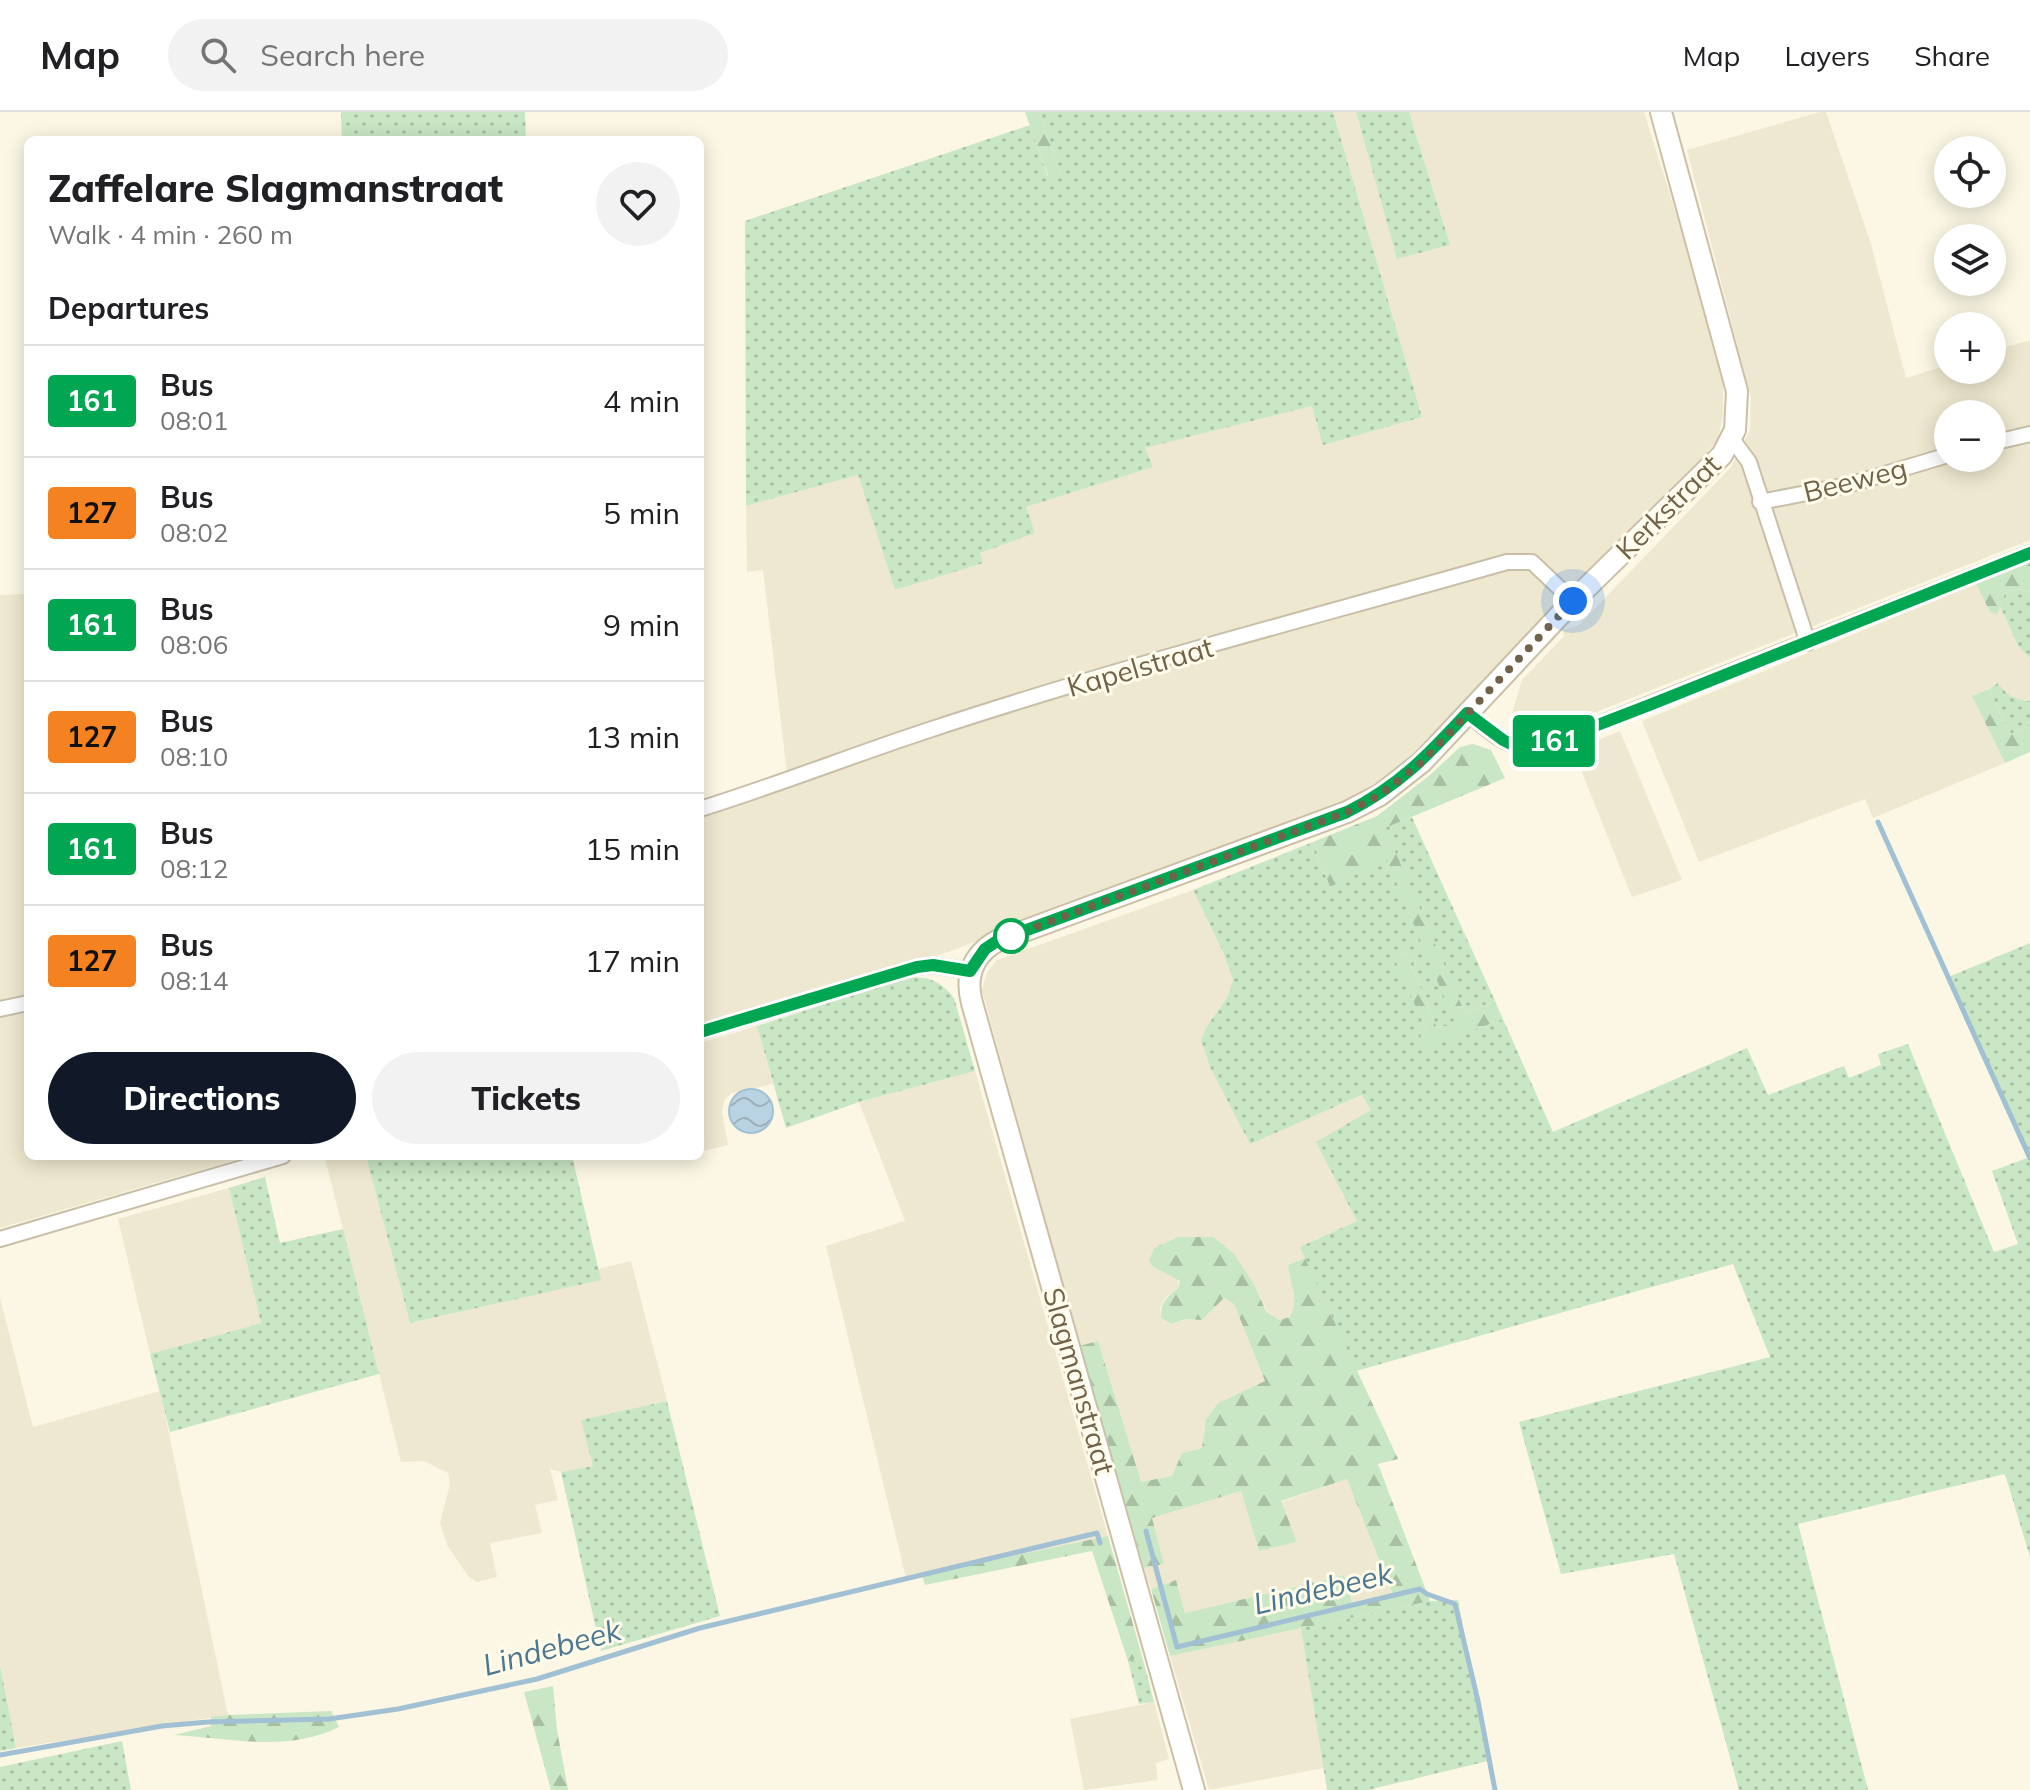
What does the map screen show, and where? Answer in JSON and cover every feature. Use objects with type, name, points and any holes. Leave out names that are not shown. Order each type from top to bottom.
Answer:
[{"type":"main road","name":"Kerkstraat","points":[[970,971],[985,949],[997,941],[1347,812],[1380,795],[1422,762],[1573,601],[1722,455],[1732,439],[1737,419],[1737,391],[1661,112]]},
{"type":"main road","name":"Slagmanstraat","points":[[970,971],[968,985],[972,1003],[1194,1790]]},
{"type":"street","points":[[2006,440],[2030,434]]},
{"type":"street","points":[[1732,439],[1749,462],[1808,643]]},
{"type":"street","name":"Beeweg","points":[[1760,502],[1848,485],[1934,459]]},
{"type":"street","points":[[1467,713],[1503,740],[1517,747],[1532,748],[1808,643],[2030,553]]},
{"type":"street","name":"Kapelstraat","points":[[704,808],[782,784],[928,730],[1042,695],[1507,562],[1532,562],[1573,601]]},
{"type":"street","points":[[704,1031],[917,967],[933,965],[970,971]]},
{"type":"street","points":[[0,1009],[24,1004]]},
{"type":"street","points":[[0,1239],[269,1160]]},
{"type":"shaded area","points":[[1333,112],[1356,112],[1397,259],[1450,245],[1409,112],[1644,112],[1698,284],[1723,382],[1723,414],[1718,439],[1696,466],[1575,585],[1410,761],[1354,798],[948,952],[704,1023],[704,801],[787,773],[763,570],[747,572],[746,506],[858,475],[896,590],[982,562],[980,553],[1034,533],[1026,507],[1152,467],[1144,448],[1312,406],[1422,417]]},
{"type":"shaded area","points":[[1826,112],[1871,244],[1906,378],[1934,369],[1934,384],[2006,384],[2006,347],[2030,340],[2030,540],[1576,720],[1536,733],[1520,729],[1510,720],[1522,680],[1564,636],[1563,630],[1579,625],[1731,467],[1750,430],[1751,398],[1687,150]]},
{"type":"shaded area","points":[[1976,584],[1990,612],[1997,615],[2000,606],[2018,646],[2030,658],[2030,701],[2005,694],[1998,684],[1973,697],[2005,763],[1873,818],[1865,799],[1699,862],[1642,721]]},
{"type":"shaded area","points":[[24,594],[24,1160],[235,1160],[0,1228],[0,595]]},
{"type":"shaded area","points":[[1620,731],[1682,880],[1632,897],[1573,750]]},
{"type":"shaded area","points":[[1193,890],[1223,952],[1233,981],[1227,998],[1207,1026],[1202,1040],[1210,1067],[1250,1143],[1363,1095],[1372,1110],[1357,1221],[1301,1247],[1305,1258],[1288,1265],[1295,1297],[1295,1309],[1290,1317],[1279,1320],[1267,1311],[1255,1286],[1214,1237],[1179,1237],[1178,1288],[1165,1298],[1160,1308],[1161,1318],[1171,1324],[1185,1319],[1202,1320],[1224,1298],[1234,1304],[1265,1381],[1218,1403],[1206,1419],[1202,1448],[1182,1453],[1172,1476],[1140,1482],[1098,1341],[1079,1346],[982,990],[987,972],[997,960]]},
{"type":"shaded area","points":[[757,1026],[773,1084],[732,1093],[725,1099],[722,1111],[728,1145],[704,1151],[704,1042]]},
{"type":"shaded area","points":[[975,1071],[1108,1536],[906,1578],[826,1246],[905,1221],[859,1102]]},
{"type":"shaded area","points":[[326,1160],[367,1160],[410,1323],[600,1280],[598,1269],[631,1261],[667,1401],[582,1420],[593,1466],[561,1472],[550,1469],[558,1500],[535,1505],[542,1533],[490,1543],[497,1577],[477,1582],[468,1576],[447,1545],[440,1523],[450,1484],[448,1473],[424,1461],[401,1462]]},
{"type":"shaded area","points":[[229,1188],[261,1323],[150,1354],[118,1219]]},
{"type":"shaded area","points":[[0,1298],[33,1427],[160,1391],[228,1715],[16,1748],[0,1665]]},
{"type":"shaded area","points":[[1347,1479],[1392,1594],[1352,1603],[1343,1575],[1185,1613],[1176,1580],[1151,1589],[1144,1568],[1164,1564],[1151,1518],[1241,1491],[1259,1551],[1297,1542],[1281,1502]]},
{"type":"shaded area","points":[[1301,1628],[1324,1768],[1209,1790],[1170,1656]]},
{"type":"shaded area","points":[[1154,1702],[1169,1759],[1156,1763],[1158,1780],[1084,1790],[1070,1719]]},
{"type":"green space","points":[[341,112],[525,112],[526,136],[342,136]]},
{"type":"green space","points":[[1025,112],[1039,112],[1060,172],[1049,178]]},
{"type":"green space","points":[[1039,112],[1333,112],[1422,417],[1323,445],[1312,406],[1145,448],[1153,467],[1026,507],[1035,533],[980,553],[983,563],[895,590],[858,475],[746,506],[745,221],[1030,125],[1048,177],[1060,172]]},
{"type":"green space","points":[[1356,112],[1409,112],[1450,245],[1397,259]]},
{"type":"green space","points":[[2030,562],[2030,592],[2022,589],[2006,591],[1997,615],[1990,612],[1976,584]]},
{"type":"green space","points":[[2022,589],[2030,592],[2030,658],[2018,646],[2000,606],[2006,591]]},
{"type":"green space","points":[[1998,683],[2012,696],[2030,701],[2030,725],[2010,734],[1989,689]]},
{"type":"green space","points":[[1989,689],[2010,734],[2030,725],[2030,752],[2005,763],[1972,696]]},
{"type":"green space","points":[[1473,744],[1491,750],[1505,778],[1385,828],[1465,1013],[1495,1001],[1503,1019],[1426,1048],[1420,1036],[1427,1032],[1393,956],[1406,952],[1437,1028],[1454,1021],[1387,860],[1330,887],[1313,842],[1377,816],[1460,747]]},
{"type":"green space","points":[[1412,817],[1495,1001],[1465,1013],[1384,828]]},
{"type":"green space","points":[[1313,842],[1330,887],[1387,859],[1455,1021],[1437,1028],[1406,952],[1394,956],[1427,1032],[1426,1047],[1503,1019],[1553,1132],[1747,1048],[1768,1095],[1844,1066],[1849,1078],[1881,1065],[1878,1054],[1908,1044],[1994,1252],[2018,1244],[1992,1171],[2027,1158],[1946,978],[2030,943],[2030,1557],[2005,1474],[1798,1524],[1868,1790],[1739,1790],[1674,1554],[1561,1574],[1519,1422],[1770,1357],[1733,1264],[1356,1371],[1300,1247],[1357,1221],[1316,1142],[1371,1110],[1362,1095],[1250,1144],[1210,1067],[1201,1040],[1227,998],[1233,980],[1193,890]]},
{"type":"green space","points":[[907,978],[934,981],[954,998],[975,1071],[859,1102],[786,1128],[757,1026]]},
{"type":"green space","points":[[367,1160],[573,1160],[601,1280],[410,1323]]},
{"type":"green space","points":[[265,1177],[280,1243],[343,1229],[379,1374],[170,1432],[150,1354],[261,1323],[229,1188]]},
{"type":"green space","points":[[1178,1237],[1214,1237],[1234,1254],[1255,1286],[1266,1311],[1279,1320],[1290,1317],[1294,1304],[1288,1265],[1305,1258],[1398,1459],[1378,1464],[1430,1601],[1170,1656],[1151,1589],[1176,1580],[1185,1613],[1344,1575],[1352,1603],[1392,1593],[1347,1479],[1281,1501],[1297,1542],[1259,1551],[1241,1491],[1152,1518],[1164,1564],[1144,1568],[1079,1346],[1098,1341],[1141,1482],[1172,1476],[1182,1453],[1202,1448],[1206,1419],[1218,1403],[1265,1381],[1234,1304],[1224,1298],[1202,1320],[1185,1319],[1171,1324],[1161,1318],[1163,1304],[1178,1288],[1180,1281],[1152,1266],[1149,1261],[1154,1248]]},
{"type":"green space","points":[[667,1401],[720,1616],[601,1651],[561,1472],[593,1466],[581,1420]]},
{"type":"green space","points":[[1108,1536],[1142,1656],[1128,1661],[1092,1551],[925,1585],[922,1575]]},
{"type":"green space","points":[[1458,1600],[1488,1761],[1368,1790],[1327,1790],[1301,1628],[1430,1601]]},
{"type":"green space","points":[[1142,1656],[1154,1702],[1139,1704],[1128,1661]]},
{"type":"green space","points":[[0,1665],[16,1748],[0,1751]]},
{"type":"green space","points":[[553,1686],[568,1790],[551,1790],[524,1692]]},
{"type":"green space","points":[[331,1711],[339,1727],[299,1740],[258,1742],[174,1735],[211,1726],[211,1717]]},
{"type":"green space","points":[[122,1741],[131,1790],[0,1790],[0,1767]]},
{"type":"water","points":[[751,1089],[766,1096],[773,1111],[766,1126],[751,1133],[736,1126],[729,1111],[736,1096]]},
{"type":"waterway","points":[[1878,822],[2030,1158]]},
{"type":"waterway","name":"Lindebeek","points":[[1146,1531],[1177,1647],[1420,1589],[1455,1604],[1495,1790]]},
{"type":"waterway","name":"Lindebeek","points":[[0,1755],[162,1726],[329,1719],[398,1709],[537,1679],[700,1628],[1097,1533],[1100,1543]]},
{"type":"bus line","name":"161","points":[[704,1031],[917,967],[933,965],[970,971],[985,949],[997,941],[1347,812],[1380,795],[1422,762],[1467,713],[1503,740],[1517,747],[1532,748],[1808,643],[2030,553]]},
{"type":"route","points":[[1011,936],[1347,812],[1380,795],[1422,762],[1573,601]]}]
